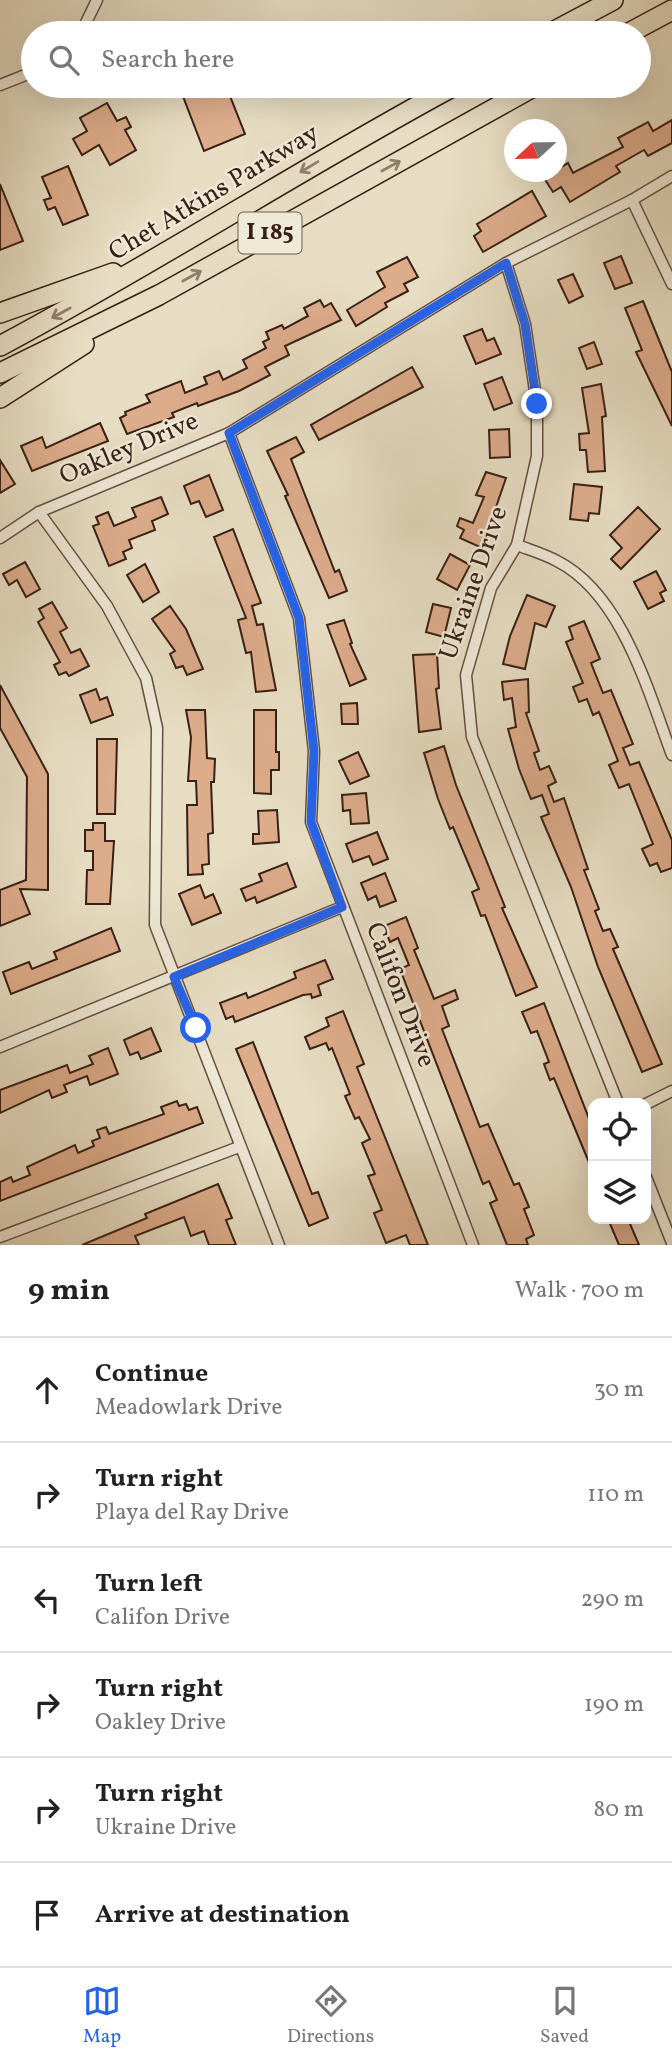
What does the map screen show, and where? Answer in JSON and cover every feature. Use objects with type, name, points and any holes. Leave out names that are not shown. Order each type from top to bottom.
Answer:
[{"type":"highway","points":[[574,21],[613,0]]},
{"type":"highway","points":[[651,21],[672,10]]},
{"type":"highway","name":"Chet Atkins Parkway","points":[[0,346],[163,256],[363,135],[432,98]]},
{"type":"highway","name":"I 185","points":[[0,373],[159,295],[513,98]]},
{"type":"highway","points":[[0,313],[163,256]]},
{"type":"highway","points":[[0,398],[159,295]]},
{"type":"street","points":[[87,21],[97,0]]},
{"type":"street","points":[[0,85],[21,77]]},
{"type":"street","name":"Oakley Drive","points":[[0,538],[39,512],[229,433],[506,263],[632,200],[672,176]]},
{"type":"street","points":[[632,200],[672,284]]},
{"type":"street","name":"Ukraine Drive","points":[[506,263],[525,324],[537,404],[537,456],[517,545],[491,589],[466,675],[472,737],[616,1098]]},
{"type":"street","name":"Califon Drive","points":[[229,433],[299,618],[314,751],[311,822],[473,1245]]},
{"type":"street","points":[[39,512],[107,606],[146,678],[157,728],[155,926],[279,1245]]},
{"type":"street","points":[[517,545],[558,561],[584,581],[614,614],[672,755]]},
{"type":"street","points":[[0,1047],[342,907]]},
{"type":"street","points":[[651,1102],[672,1091]]},
{"type":"street","points":[[0,1237],[239,1147]]},
{"type":"street","points":[[651,1190],[672,1243]]},
{"type":"building","points":[[184,98],[231,98],[245,134],[204,151]]},
{"type":"building","points":[[107,103],[117,121],[126,117],[131,127],[125,130],[136,150],[110,165],[99,145],[82,155],[73,139],[87,131],[80,118]]},
{"type":"building","points":[[672,120],[672,143],[648,156],[644,150],[616,166],[620,172],[570,202],[561,187],[553,192],[547,182],[567,182],[567,164],[573,173],[623,147],[618,138],[648,122],[653,131]]},
{"type":"building","points":[[68,166],[88,215],[63,225],[55,207],[48,210],[44,200],[51,198],[42,177]]},
{"type":"building","points":[[0,184],[23,241],[0,250]]},
{"type":"building","points":[[532,191],[546,216],[483,252],[474,236],[481,231],[477,224]]},
{"type":"building","points":[[621,256],[632,283],[615,289],[604,263]]},
{"type":"building","points":[[407,257],[418,277],[404,284],[408,291],[385,303],[387,307],[356,326],[347,310],[385,287],[377,272]]},
{"type":"building","points":[[573,274],[583,296],[569,303],[558,280]]},
{"type":"building","points":[[320,300],[324,307],[331,303],[341,320],[285,346],[289,355],[265,367],[270,375],[239,391],[198,406],[197,403],[172,413],[174,417],[127,434],[120,418],[126,415],[125,412],[150,402],[146,395],[181,381],[185,393],[207,384],[204,377],[219,371],[223,380],[247,368],[243,360],[266,348],[263,342],[269,339],[266,332],[282,325],[284,329],[308,316],[304,308]]},
{"type":"building","points":[[643,301],[672,372],[672,426],[636,352],[642,350],[625,308]]},
{"type":"building","points":[[482,329],[487,341],[494,338],[501,354],[476,364],[464,336]]},
{"type":"building","points":[[594,342],[602,364],[587,369],[579,348]]},
{"type":"building","points":[[412,367],[423,387],[319,440],[311,425]]},
{"type":"building","points":[[502,377],[512,403],[494,410],[484,384]]},
{"type":"building","points":[[601,384],[606,416],[602,417],[605,471],[588,472],[586,450],[580,450],[579,434],[589,433],[582,388]]},
{"type":"building","points":[[100,423],[108,441],[32,471],[21,446],[42,437],[46,448]]},
{"type":"building","points":[[509,429],[510,457],[490,458],[489,430]]},
{"type":"building","points":[[296,437],[304,452],[291,459],[335,572],[339,570],[347,591],[329,598],[285,496],[288,495],[267,451]]},
{"type":"building","points":[[0,460],[15,484],[0,493]]},
{"type":"building","points":[[486,472],[506,478],[482,548],[460,538],[464,530],[457,526],[460,518],[473,523],[484,497],[476,495]]},
{"type":"building","points":[[209,475],[223,510],[206,517],[199,501],[191,504],[184,486]]},
{"type":"building","points":[[574,484],[602,487],[599,514],[589,513],[588,521],[570,519]]},
{"type":"building","points":[[161,497],[168,514],[152,521],[155,530],[129,540],[132,548],[123,552],[126,559],[109,566],[93,526],[99,524],[96,517],[108,512],[114,526],[136,517],[132,508]]},
{"type":"building","points":[[638,507],[660,529],[621,569],[611,559],[622,548],[610,535]]},
{"type":"building","points":[[233,529],[261,603],[252,606],[257,625],[263,624],[276,690],[256,692],[251,652],[246,653],[238,620],[246,618],[214,537]]},
{"type":"building","points":[[450,554],[470,565],[457,590],[437,579]]},
{"type":"building","points":[[25,562],[40,589],[26,597],[17,580],[9,585],[3,574]]},
{"type":"building","points":[[145,564],[159,592],[143,602],[127,575]]},
{"type":"building","points":[[656,571],[666,590],[660,593],[664,601],[648,609],[634,582]]},
{"type":"building","points":[[527,595],[555,606],[546,627],[535,623],[525,669],[503,664],[510,636]]},
{"type":"building","points":[[52,602],[67,628],[60,632],[71,653],[80,649],[89,666],[69,676],[66,672],[59,675],[54,665],[60,662],[38,622],[44,618],[39,609]]},
{"type":"building","points":[[433,604],[451,608],[444,637],[426,632]]},
{"type":"building","points":[[170,606],[186,629],[203,669],[187,675],[183,666],[176,668],[170,654],[175,651],[152,619]]},
{"type":"building","points":[[344,620],[352,643],[350,644],[366,679],[350,686],[327,625]]},
{"type":"building","points":[[584,621],[600,659],[591,663],[603,693],[611,690],[633,744],[623,748],[630,765],[639,762],[672,840],[672,868],[661,872],[657,863],[650,866],[642,849],[653,844],[629,784],[619,788],[609,765],[618,761],[599,712],[593,715],[587,699],[579,702],[573,687],[583,683],[566,642],[573,639],[569,627]]},
{"type":"building","points":[[437,654],[439,688],[436,689],[441,729],[419,732],[413,655]]},
{"type":"building","points":[[528,679],[529,712],[526,713],[539,751],[534,753],[540,770],[549,766],[556,782],[548,786],[554,802],[564,798],[588,869],[584,870],[599,909],[595,911],[603,931],[610,929],[618,947],[613,949],[662,1064],[642,1072],[598,967],[571,887],[541,817],[549,814],[542,795],[531,799],[519,769],[508,729],[516,727],[512,698],[504,700],[502,682]]},
{"type":"building","points":[[0,685],[48,774],[48,890],[20,889],[30,914],[0,926],[0,890],[26,880],[27,777],[0,728]]},
{"type":"building","points":[[96,689],[100,700],[107,697],[113,715],[91,723],[80,695]]},
{"type":"building","points":[[357,703],[358,724],[342,724],[341,704]]},
{"type":"building","points":[[186,710],[205,710],[207,758],[215,759],[214,782],[211,782],[213,833],[208,834],[209,864],[202,865],[203,874],[188,875],[187,805],[197,805],[196,781],[188,781],[191,737]]},
{"type":"building","points":[[254,710],[276,710],[279,770],[271,770],[271,794],[254,793]]},
{"type":"building","points":[[97,739],[117,739],[115,814],[97,814]]},
{"type":"building","points":[[444,746],[456,785],[505,907],[502,908],[537,987],[516,996],[485,915],[481,916],[472,892],[479,889],[453,827],[450,829],[424,753]]},
{"type":"building","points":[[358,752],[369,776],[350,784],[339,761]]},
{"type":"building","points":[[366,793],[369,823],[351,824],[350,810],[343,811],[342,795]]},
{"type":"building","points":[[277,810],[279,842],[253,844],[253,834],[259,834],[258,811]]},
{"type":"building","points":[[93,823],[105,823],[105,841],[114,841],[110,904],[86,904],[87,870],[93,870],[93,851],[85,851],[85,830],[93,830]]},
{"type":"building","points":[[377,832],[388,859],[373,865],[369,856],[353,862],[346,844]]},
{"type":"building","points":[[287,863],[296,887],[257,903],[255,897],[246,901],[241,889],[262,881],[259,874]]},
{"type":"building","points":[[385,873],[396,901],[380,907],[376,896],[368,900],[361,883]]},
{"type":"building","points":[[200,885],[205,898],[213,894],[221,913],[192,925],[179,894]]},
{"type":"building","points":[[406,917],[418,948],[414,950],[434,999],[455,990],[458,999],[442,1006],[449,1026],[442,1029],[480,1127],[488,1124],[514,1185],[519,1183],[529,1207],[524,1209],[534,1235],[526,1239],[528,1245],[507,1245],[490,1203],[497,1200],[489,1181],[483,1184],[400,969],[409,965],[398,938],[390,942],[384,926]]},
{"type":"building","points":[[111,928],[120,951],[11,994],[3,972],[29,962],[32,969],[57,959],[54,952]]},
{"type":"building","points":[[325,960],[333,979],[318,985],[321,995],[312,998],[311,994],[303,995],[235,1022],[233,1016],[226,1019],[220,1003],[246,993],[248,998],[296,978],[294,972]]},
{"type":"building","points":[[544,1003],[588,1116],[588,1160],[554,1078],[550,1080],[544,1064],[549,1062],[537,1031],[531,1033],[522,1012]]},
{"type":"building","points":[[343,1011],[364,1064],[357,1067],[428,1245],[410,1245],[406,1235],[386,1243],[374,1213],[382,1210],[368,1176],[375,1174],[362,1143],[370,1139],[359,1117],[355,1119],[345,1096],[350,1094],[332,1048],[329,1050],[326,1043],[310,1049],[305,1037],[329,1026],[326,1018]]},
{"type":"building","points":[[151,1028],[161,1051],[141,1059],[138,1052],[130,1055],[124,1040]]},
{"type":"building","points":[[253,1042],[312,1194],[318,1192],[328,1218],[309,1226],[236,1049]]},
{"type":"building","points":[[108,1048],[118,1074],[90,1085],[87,1076],[64,1085],[67,1092],[52,1098],[49,1090],[0,1113],[0,1090],[67,1065],[70,1073],[93,1064],[89,1056]]},
{"type":"building","points":[[177,1101],[179,1106],[186,1104],[189,1110],[197,1107],[203,1123],[0,1201],[0,1182],[11,1177],[13,1182],[30,1175],[27,1167],[75,1145],[78,1153],[94,1146],[92,1141],[100,1138],[97,1130],[106,1127],[109,1134],[164,1114],[161,1107]]},
{"type":"building","points":[[218,1184],[232,1218],[226,1220],[236,1245],[209,1245],[204,1231],[191,1236],[184,1217],[135,1236],[139,1245],[82,1245],[147,1218],[145,1214]]},
{"type":"building","points":[[610,1224],[630,1224],[639,1245],[619,1245]]},
{"type":"route","points":[[196,1028],[174,977],[342,907],[311,822],[314,751],[299,618],[229,433],[506,263],[525,324],[537,404]]}]
